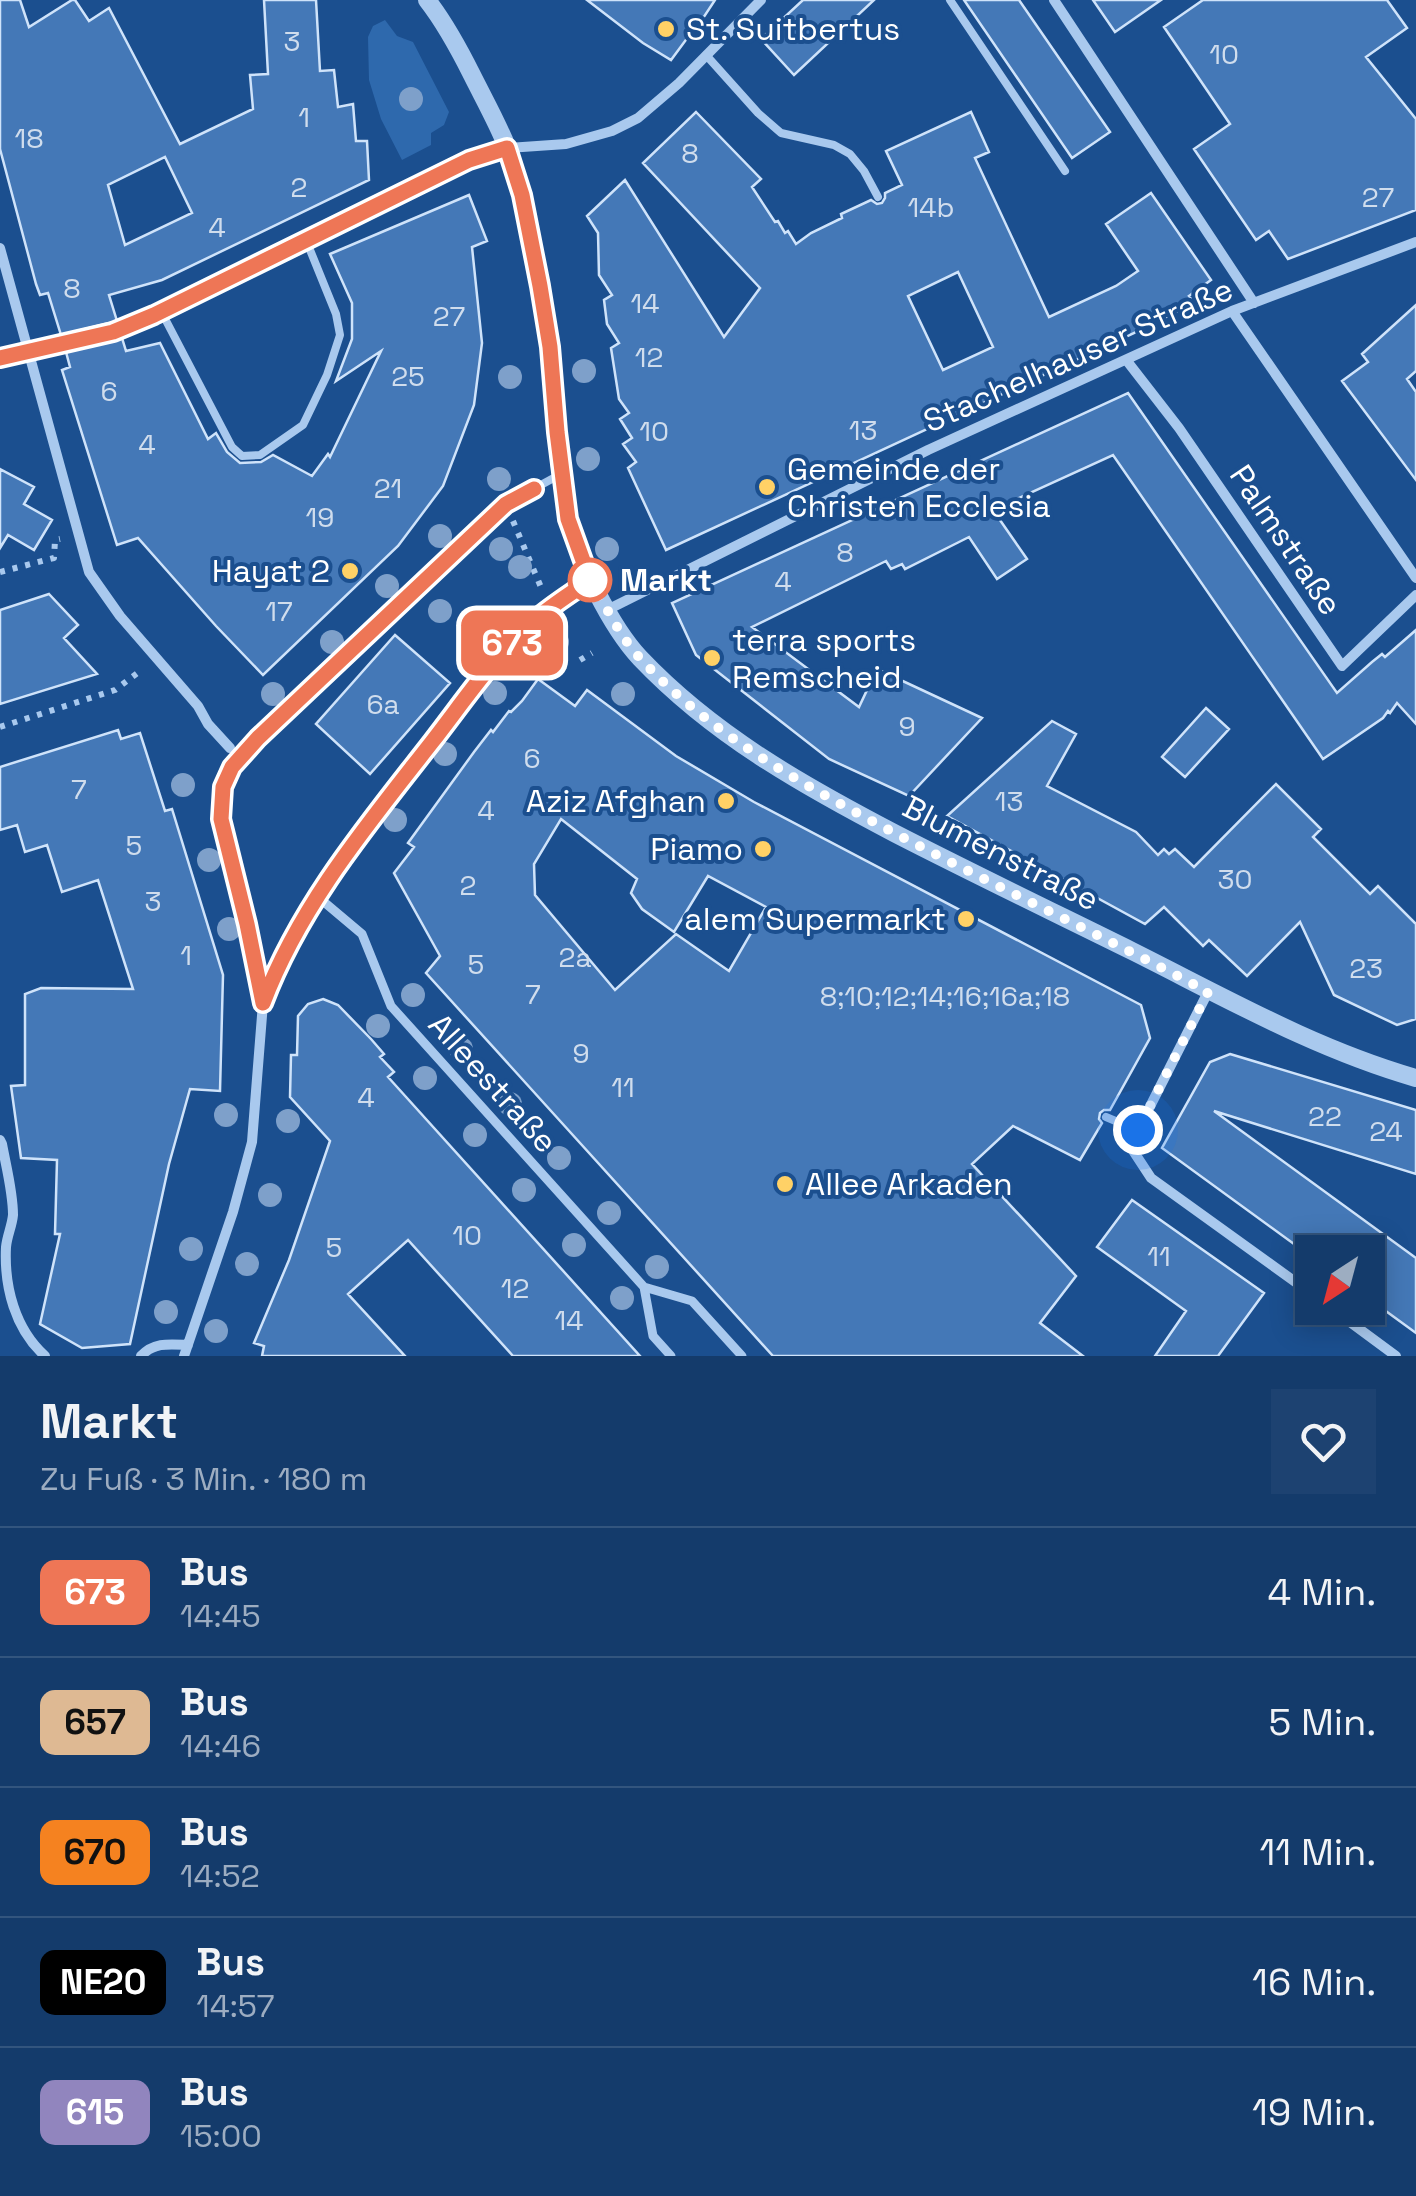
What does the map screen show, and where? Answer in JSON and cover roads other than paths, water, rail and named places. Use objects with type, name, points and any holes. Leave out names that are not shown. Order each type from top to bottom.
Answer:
[{"type":"street","points":[[427,0],[457,47],[507,148],[522,195],[550,347],[568,519],[590,580],[606,610]]},
{"type":"street","points":[[0,358],[113,332],[469,160],[507,148],[566,144],[612,131],[650,108],[760,0]]},
{"type":"street","points":[[1054,0],[1254,303]]},
{"type":"street","name":"Stachelhauser Straße","points":[[606,610],[928,450],[1232,312],[1416,242]]},
{"type":"street","points":[[0,248],[89,572],[120,616],[230,748]]},
{"type":"street","points":[[1232,312],[1416,578]]},
{"type":"street","name":"Palmstraße","points":[[1127,361],[1179,428],[1342,666],[1416,595]]},
{"type":"street","name":"Blumenstraße","points":[[606,610],[636,654],[691,706],[786,775],[1208,992],[1332,1050],[1416,1078]]},
{"type":"street","name":"Alleestraße","points":[[320,899],[362,934],[390,1006],[644,1287]]},
{"type":"street","points":[[1208,992],[1130,1146],[1151,1178],[1295,1282]]},
{"type":"street","points":[[141,1356],[165,1343],[186,1350],[233,1212],[252,1142],[263,1003]]},
{"type":"street","points":[[0,1140],[13,1215],[6,1247],[10,1297],[20,1327],[45,1356]]},
{"type":"street","points":[[671,1356],[653,1336],[644,1287],[692,1301],[742,1356]]},
{"type":"street","points":[[1354,1325],[1396,1356]]},
{"type":"lane","points":[[950,0],[1065,170]]},
{"type":"lane","points":[[706,55],[781,134],[834,145],[850,154],[878,197]]},
{"type":"lane","points":[[161,311],[232,447],[242,456],[260,455],[304,424],[340,335],[336,314],[306,240]]},
{"type":"lane","points":[[263,1003],[221,819],[223,787],[232,767],[506,504],[562,473]]},
{"type":"lane","points":[[263,1003],[285,951],[394,790],[486,674],[534,621],[590,580]]},
{"type":"lane","points":[[1106,1116],[1138,1130]]},
{"type":"place","name":"St. Suitbertus","points":[[666,29]]},
{"type":"place","name":"Gemeinde der Christen Ecclesia","points":[[767,487]]},
{"type":"place","name":"Hayat 2","points":[[350,571]]},
{"type":"place","name":"Markt","points":[[590,580]]},
{"type":"place","name":"terra sports Remscheid","points":[[712,658]]},
{"type":"place","name":"Aziz Afghan","points":[[726,801]]},
{"type":"place","name":"Piamo","points":[[763,849]]},
{"type":"place","name":"alem Supermarkt","points":[[966,919]]},
{"type":"place","name":"Allee Arkaden","points":[[785,1184]]}]
